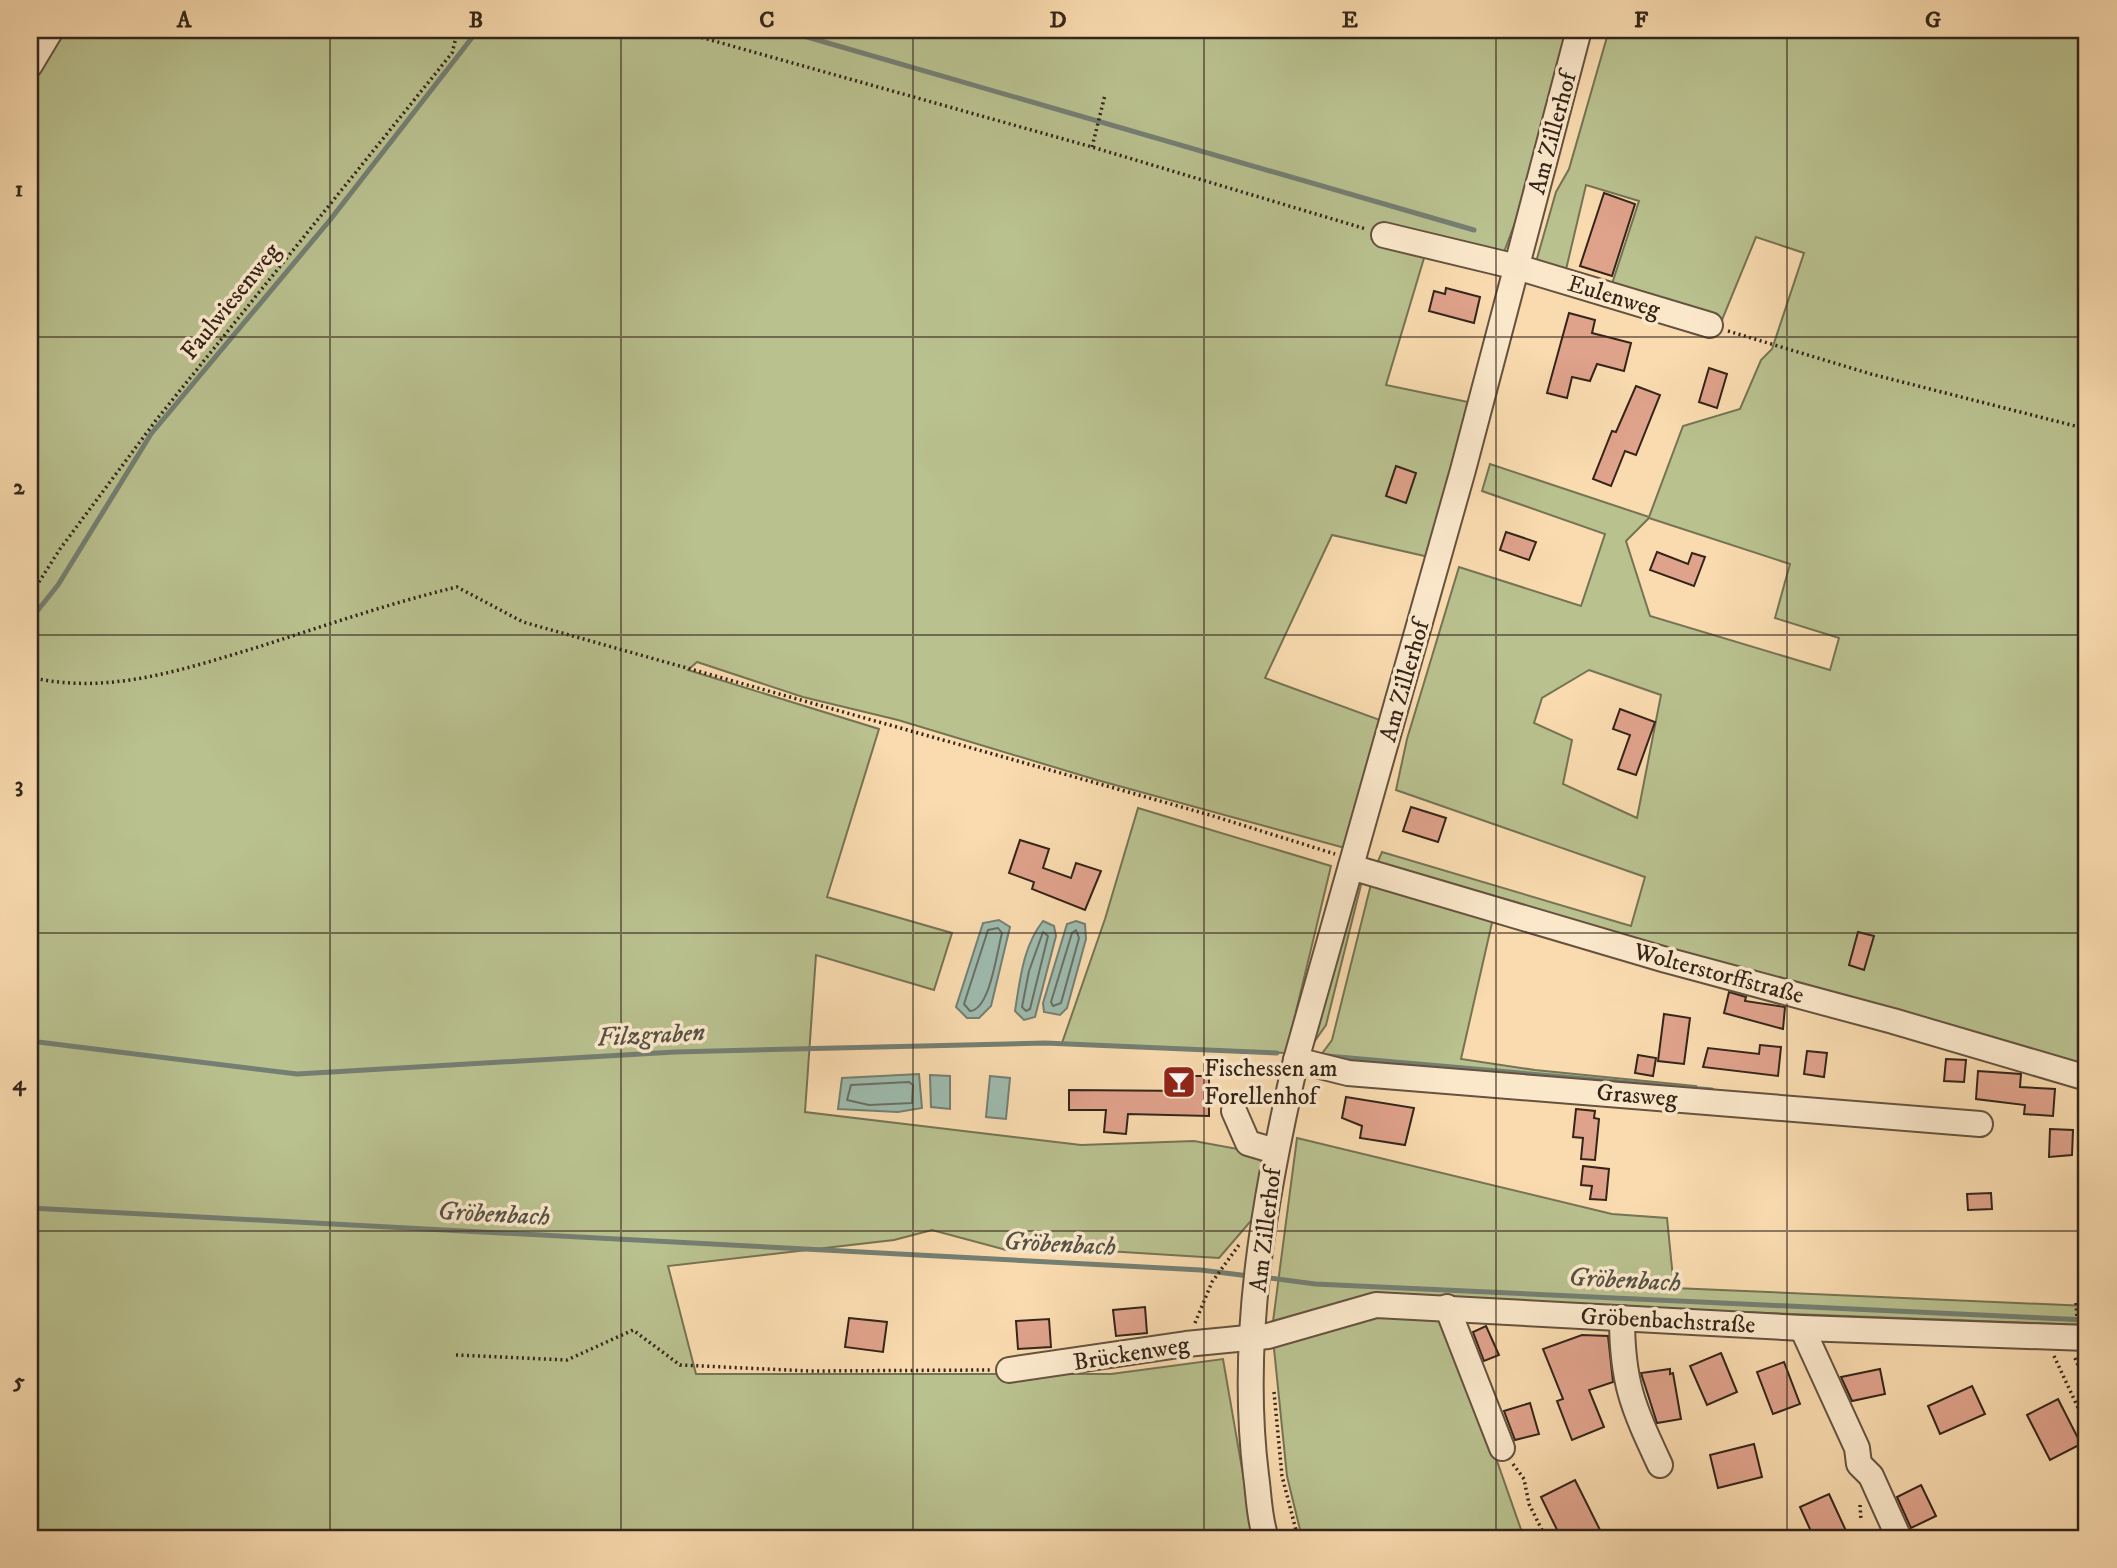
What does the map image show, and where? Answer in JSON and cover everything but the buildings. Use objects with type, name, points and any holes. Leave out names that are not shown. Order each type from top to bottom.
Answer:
[{"type":"street","points":[[30,65],[51,30]]},
{"type":"street","name":"Am Zillerhof","points":[[1266,1538],[1252,1438],[1252,1336],[1275,1151],[1296,1060],[1517,267],[1579,30]]},
{"type":"street","name":"Eulenweg","points":[[1384,235],[1517,267],[1710,326]]},
{"type":"street","name":"Wolterstorffstraße","points":[[1352,863],[1666,960],[1893,1021],[2087,1078]]},
{"type":"street","name":"Grasweg","points":[[1296,1060],[1348,1073],[1979,1124]]},
{"type":"street","points":[[1234,1111],[1248,1143],[1275,1151]]},
{"type":"street","name":"Gröbenbachstraße","points":[[1252,1336],[1268,1336],[1376,1305],[1802,1328],[2083,1338]]},
{"type":"street","points":[[1447,1307],[1502,1448]]},
{"type":"street","points":[[1622,1318],[1625,1378],[1632,1403],[1660,1465]]},
{"type":"street","points":[[1802,1328],[1857,1448],[1858,1464],[1871,1476],[1899,1538]]},
{"type":"street","name":"Brückenweg","points":[[1009,1370],[1252,1336]]},
{"type":"path","name":"Faulwiesenweg","points":[[30,597],[60,549],[157,419],[452,53],[458,30]]},
{"type":"path","points":[[675,30],[1092,147],[1384,235]]},
{"type":"path","points":[[1092,147],[1105,95]]},
{"type":"path","points":[[1710,326],[1871,374],[2087,429]]},
{"type":"path","points":[[30,677],[47,681],[126,683],[208,662],[457,587],[523,622],[1197,811],[1352,863]]},
{"type":"path","points":[[1185,1344],[1212,1282],[1227,1259]]},
{"type":"path","points":[[456,1355],[567,1360],[633,1330],[680,1365],[809,1371],[1009,1370]]},
{"type":"path","points":[[2045,1336],[2087,1427]]},
{"type":"path","points":[[2083,1338],[2074,1362],[2087,1387]]},
{"type":"path","points":[[1273,1387],[1282,1476],[1298,1538]]},
{"type":"path","points":[[1502,1448],[1524,1479],[1529,1504],[1546,1538]]},
{"type":"green space","points":[[58,30],[1567,30],[1516,220],[1504,252],[1430,238],[1386,385],[1468,402],[1429,557],[1332,535],[1265,678],[1380,720],[1345,848],[1097,780],[898,720],[803,697],[697,662],[688,670],[879,729],[827,897],[952,933],[934,990],[816,955],[805,1112],[1081,1145],[1194,1141],[1265,1154],[1256,1215],[1219,1258],[1058,1248],[1010,1251],[932,1230],[894,1240],[668,1266],[696,1374],[1111,1374],[1223,1359],[1254,1538],[30,1538],[30,76]]},
{"type":"green space","points":[[1609,30],[2087,30],[2087,1068],[1496,905],[1461,1059],[1535,1070],[1696,1086],[1693,1093],[1315,1063],[1332,1040],[1375,868],[1382,852],[1631,926],[1645,877],[1396,790],[1407,739],[1459,567],[1581,606],[1605,534],[1482,491],[1490,464],[1649,517],[1683,426],[1740,409],[1761,360],[1772,349],[1804,253],[1756,237],[1722,320],[1610,290],[1639,201],[1586,185],[1564,278],[1534,269],[1556,192],[1569,169]],"holes":[[[1649,518],[1790,564],[1775,618],[1839,638],[1830,670],[1650,616],[1626,541]],[[1589,670],[1661,695],[1637,818],[1563,784],[1572,740],[1534,723],[1542,698]]]},
{"type":"green space","points":[[1138,808],[1331,866],[1286,1053],[1062,1043],[1105,919]]},
{"type":"green space","points":[[1362,881],[1326,1025],[1307,1052],[1352,887]]},
{"type":"green space","points":[[1297,1138],[1612,1214],[1667,1218],[1674,1288],[2087,1306],[2087,1325],[1441,1301],[1524,1538],[1302,1538],[1287,1476],[1272,1329]]},
{"type":"water","points":[[999,920],[1010,927],[991,1006],[979,1018],[967,1018],[956,1007],[983,923]]},
{"type":"water","points":[[1043,921],[1054,926],[1056,936],[1035,1017],[1024,1020],[1015,1011],[1021,975],[1031,941]]},
{"type":"water","points":[[1076,921],[1085,924],[1086,939],[1067,1008],[1060,1015],[1044,1012],[1043,1003],[1067,924]]},
{"type":"water","points":[[919,1074],[922,1108],[898,1112],[838,1109],[842,1078]]},
{"type":"water","points":[[930,1075],[950,1076],[950,1109],[931,1107]]},
{"type":"water","points":[[990,1076],[1010,1078],[1006,1119],[986,1117]]},
{"type":"waterway","points":[[30,620],[58,585],[151,434],[330,220],[478,30]]},
{"type":"waterway","points":[[783,30],[1474,230]]},
{"type":"waterway","name":"Filzgraben","points":[[30,1041],[297,1074],[675,1052],[1045,1043],[1277,1053]]},
{"type":"waterway","points":[[1327,1056],[1712,1090]]},
{"type":"waterway","name":"Gröbenbach","points":[[30,1208],[1201,1270],[1249,1276]]},
{"type":"waterway","name":"Gröbenbach","points":[[1262,1277],[1315,1284],[2087,1320]]},
{"type":"place","name":"Fischessen am Forellenhof","points":[[1179,1082]]}]
